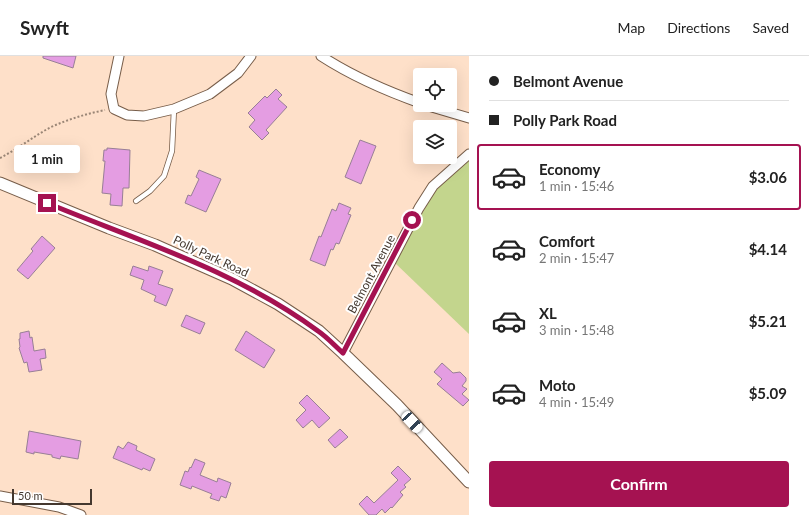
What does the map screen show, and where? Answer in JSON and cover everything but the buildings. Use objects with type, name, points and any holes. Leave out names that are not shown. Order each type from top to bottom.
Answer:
[{"type":"street","points":[[119,56],[110,94],[114,109],[127,115],[144,116],[174,109],[210,94],[238,73],[251,56]]},
{"type":"street","points":[[321,56],[396,95],[413,101]]},
{"type":"street","points":[[449,112],[469,118]]},
{"type":"street","name":"Belmont Avenue","points":[[343,353],[419,208],[433,186],[469,154]]},
{"type":"street","name":"Polly Park Road","points":[[0,183],[109,228],[155,245],[232,279],[278,304],[319,331],[343,353],[396,405],[469,482]]},
{"type":"street","points":[[0,496],[59,507],[81,515]]},
{"type":"lane","points":[[136,201],[150,191],[164,176],[172,151],[174,109]]},
{"type":"path","points":[[0,158],[18,149],[50,128],[84,114],[114,109]]},
{"type":"green space","points":[[469,159],[469,334],[394,262],[436,189]]},
{"type":"route","points":[[47,203],[155,245],[232,279],[278,304],[319,331],[343,353],[412,220]]}]
